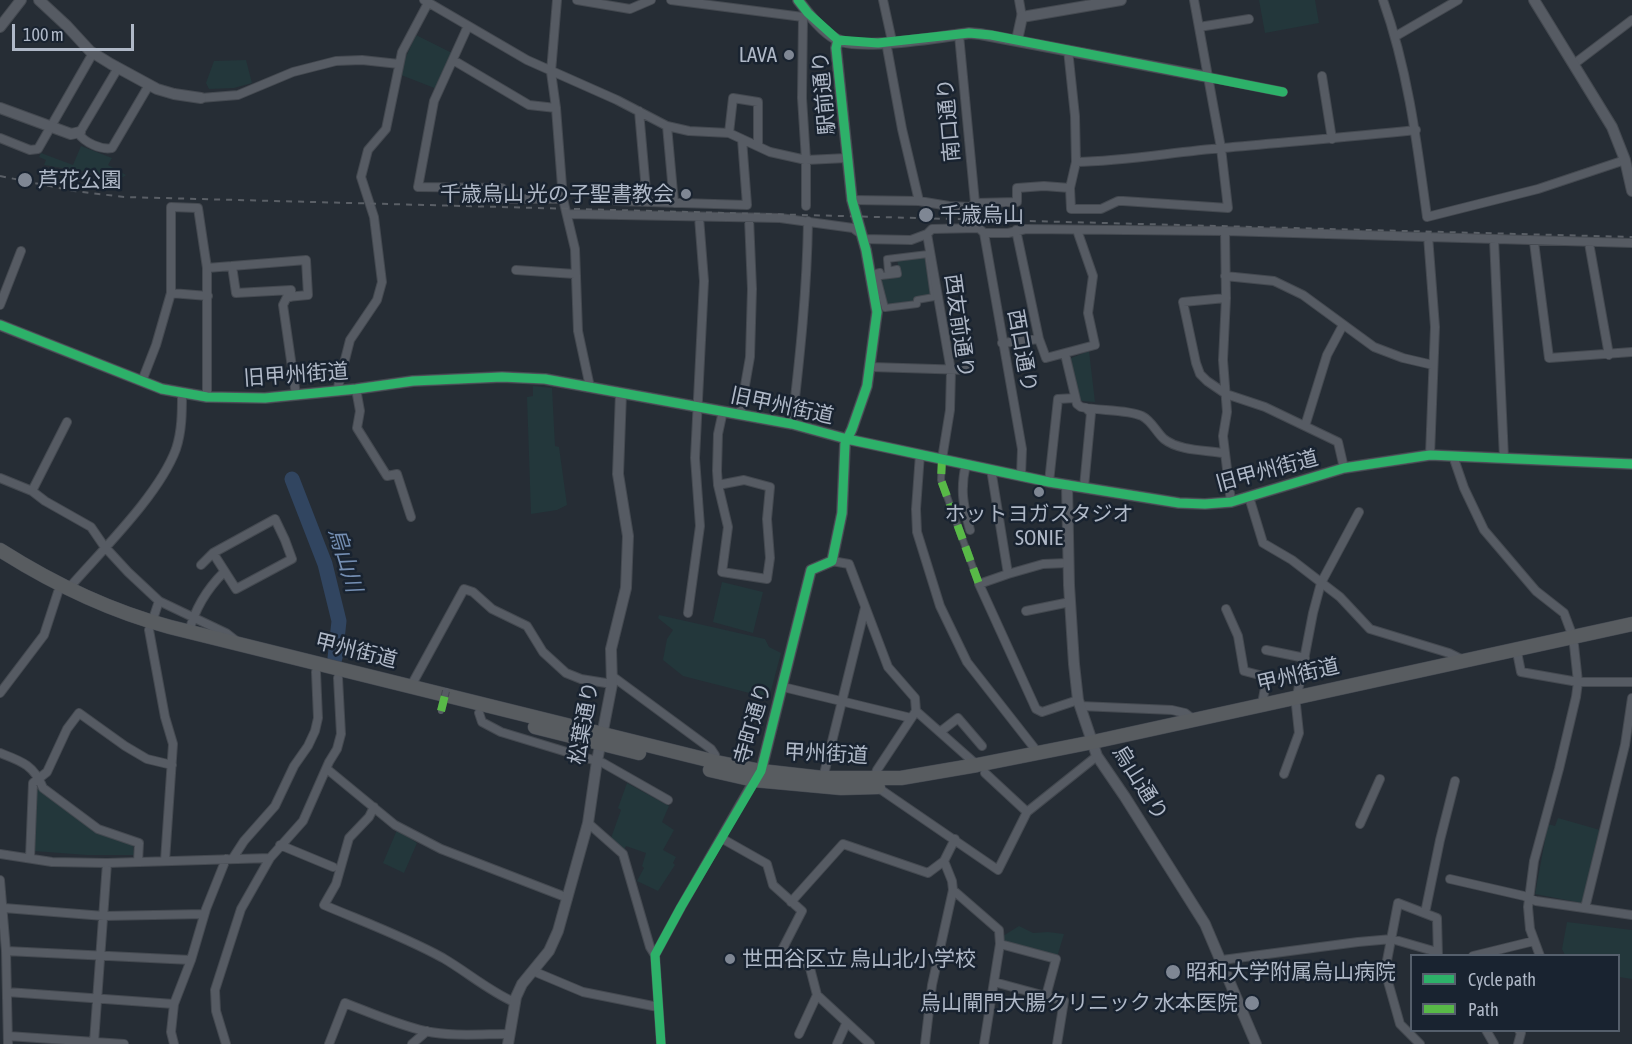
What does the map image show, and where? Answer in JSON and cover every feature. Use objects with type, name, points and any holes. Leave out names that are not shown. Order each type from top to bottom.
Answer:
[{"type":"highway","name":"甲州街道","points":[[0,550],[64,590]]},
{"type":"highway","name":"甲州街道","points":[[0,560],[64,590],[151,626],[338,678],[479,713],[716,762],[758,775],[875,782]]},
{"type":"highway","name":"甲州街道","points":[[981,769],[1039,753],[1095,749],[1194,720],[1262,704],[1297,701],[1518,657],[1632,624]]},
{"type":"highway","name":"甲州街道","points":[[151,626],[411,686],[601,739],[758,775],[841,788],[901,778],[981,769],[1095,749],[1462,660],[1632,632]]},
{"type":"street","points":[[0,27],[21,0]]},
{"type":"street","points":[[39,0],[93,53],[149,85],[174,94],[201,98],[238,95],[293,72],[336,62],[362,60],[399,64]]},
{"type":"street","points":[[557,0],[551,72],[563,200],[575,249],[578,331],[590,387]]},
{"type":"street","points":[[577,0],[630,9],[651,0]]},
{"type":"street","points":[[671,0],[806,15],[802,98],[806,206]]},
{"type":"street","name":"駅前通り","points":[[798,0],[806,15],[838,40],[836,48],[852,200],[862,237]]},
{"type":"street","points":[[884,0],[902,129],[919,201]]},
{"type":"street","points":[[1017,40],[1022,17],[1019,0]]},
{"type":"street","points":[[1022,17],[1121,0]]},
{"type":"street","points":[[1068,50],[1076,116],[1076,162],[1070,188],[1071,209],[1104,209],[1118,201],[1228,208],[1221,148],[1194,0]]},
{"type":"street","points":[[1383,0],[1396,36],[1416,130],[1427,217],[1538,189],[1624,160]]},
{"type":"street","points":[[1396,36],[1458,0]]},
{"type":"street","points":[[1534,0],[1612,127],[1632,191]]},
{"type":"street","points":[[337,391],[350,340],[377,300],[382,282],[374,217],[362,177],[368,150],[386,129],[402,52],[426,1],[551,72],[617,100],[667,126],[689,131],[729,133],[770,152],[806,160],[847,158]]},
{"type":"street","points":[[1199,27],[1249,19]]},
{"type":"street","points":[[1574,63],[1632,20]]},
{"type":"street","points":[[468,26],[434,101],[418,187],[502,188],[502,199],[563,200]]},
{"type":"street","points":[[838,40],[863,43],[889,42],[980,34],[1283,92]]},
{"type":"street","name":"南口通り","points":[[959,35],[975,203]]},
{"type":"street","points":[[0,138],[34,151],[40,147],[93,53]]},
{"type":"street","points":[[453,60],[528,105],[556,108]]},
{"type":"street","points":[[79,133],[118,68]]},
{"type":"street","points":[[1322,76],[1332,139]]},
{"type":"street","points":[[79,133],[83,141],[106,149],[112,148],[149,85]]},
{"type":"street","points":[[729,133],[733,98],[758,102],[758,146]]},
{"type":"street","points":[[0,108],[71,134],[79,133]]},
{"type":"street","points":[[639,111],[646,202]]},
{"type":"street","points":[[667,126],[674,203]]},
{"type":"street","points":[[1076,162],[1128,160],[1221,148],[1416,130]]},
{"type":"street","points":[[615,201],[747,205],[742,139]]},
{"type":"street","points":[[852,200],[919,201],[971,207],[975,203],[1017,202],[1017,188],[1044,186],[1070,188]]},
{"type":"street","points":[[142,381],[156,345],[171,293],[171,207],[198,208],[207,268],[207,397]]},
{"type":"street","points":[[567,214],[780,218],[853,228],[862,237],[877,312],[867,386],[844,444],[842,513],[832,561],[849,564],[888,667],[915,698],[914,714],[877,770],[875,782],[998,870],[1027,812],[1095,749]]},
{"type":"street","points":[[688,613],[700,526],[695,458],[704,281],[699,217]]},
{"type":"street","points":[[740,414],[750,357],[752,289],[749,218]]},
{"type":"street","points":[[792,424],[804,318],[808,221]]},
{"type":"street","points":[[862,237],[911,240],[932,230],[955,227],[979,228],[984,233],[1008,233],[1016,230],[1226,231],[1428,236],[1534,242],[1632,243]]},
{"type":"street","points":[[1016,230],[1046,358],[1095,345],[1088,313],[1093,276],[1077,230]]},
{"type":"street","points":[[1226,231],[1223,360],[1227,412],[1223,453],[1231,502]]},
{"type":"street","name":"西口通り","points":[[984,233],[1022,449],[1021,476]]},
{"type":"street","name":"西友前通り","points":[[927,234],[951,371],[947,432],[942,459]]},
{"type":"street","points":[[1428,236],[1434,309],[1430,455]]},
{"type":"street","points":[[1494,239],[1504,458]]},
{"type":"street","points":[[1534,242],[1549,358],[1632,352]]},
{"type":"street","points":[[1589,243],[1609,355]]},
{"type":"street","points":[[0,305],[21,251]]},
{"type":"street","points":[[928,254],[934,297],[917,300],[917,304],[885,308],[876,273],[880,272],[881,276],[898,274],[897,270],[888,271],[887,259],[928,254]]},
{"type":"street","points":[[207,268],[306,260],[308,295],[287,297],[283,305],[296,395]]},
{"type":"street","points":[[232,266],[236,293],[291,290],[291,297]]},
{"type":"street","points":[[516,270],[575,274]]},
{"type":"street","points":[[1225,276],[1274,281],[1303,295],[1374,347],[1403,358],[1434,365]]},
{"type":"street","points":[[171,293],[208,296]]},
{"type":"street","points":[[1226,298],[1183,302],[1200,374],[1226,394],[1265,407],[1338,442],[1344,468]]},
{"type":"street","name":"旧甲州街道","points":[[0,325],[142,381],[182,394],[265,398],[413,381],[502,377],[545,379],[792,424],[847,439],[1049,482],[1179,502],[1205,504],[1231,502],[1344,468],[1430,455],[1632,464]]},
{"type":"street","points":[[1305,426],[1327,355],[1343,325]]},
{"type":"street","points":[[1002,343],[1040,339]]},
{"type":"street","points":[[1065,354],[1077,404],[1086,408],[1139,415],[1150,421],[1158,434],[1180,447],[1223,453]]},
{"type":"street","points":[[871,368],[967,370]]},
{"type":"street","points":[[356,389],[360,411],[357,428],[387,476],[397,474],[411,517]]},
{"type":"street","name":"松葉通り","points":[[509,1039],[514,1002],[522,984],[549,951],[558,932],[588,824],[612,680],[611,649],[626,588],[628,536],[618,474],[621,393]]},
{"type":"street","points":[[0,693],[44,635],[64,590],[139,508],[159,479],[175,449],[182,423],[182,394]]},
{"type":"street","points":[[1049,482],[1058,399],[1075,398]]},
{"type":"street","points":[[1084,488],[1091,413],[1086,408]]},
{"type":"street","points":[[718,485],[744,480],[770,487],[767,519],[770,558],[767,579],[722,572],[728,527],[718,485],[718,434],[723,411]]},
{"type":"street","points":[[32,491],[67,422]]},
{"type":"street","points":[[920,454],[916,509],[917,532],[940,606],[967,662],[1039,753]]},
{"type":"street","points":[[1453,456],[1464,488],[1484,530],[1536,591],[1564,613],[1574,641],[1578,682],[1559,769],[1534,861],[1529,899],[1529,924],[1539,954]]},
{"type":"street","points":[[942,459],[941,480],[979,584],[1036,709],[1042,712],[1079,703],[1172,710],[1185,713],[1194,720]]},
{"type":"street","points":[[966,464],[962,483],[963,504],[970,530]]},
{"type":"street","points":[[991,469],[1008,574]]},
{"type":"street","points":[[0,478],[32,491],[91,528],[128,572],[159,601],[226,633],[240,645]]},
{"type":"street","name":"烏山通り","points":[[1067,485],[1070,602],[1079,703],[1095,749],[1205,924],[1256,1044]]},
{"type":"street","points":[[1250,497],[1263,543],[1293,560],[1340,597],[1370,629],[1449,653],[1462,660]]},
{"type":"street","points":[[1284,774],[1299,733],[1297,701],[1321,583],[1359,512]]},
{"type":"street","points":[[201,565],[213,553],[274,519],[292,559],[236,589],[213,553]]},
{"type":"street","name":"寺町通り","points":[[655,955],[758,775],[783,687],[811,570],[832,561]]},
{"type":"street","points":[[979,584],[1043,564],[1068,563]]},
{"type":"street","points":[[189,633],[193,618],[209,587],[224,572]]},
{"type":"street","points":[[411,686],[464,589],[473,592],[492,609],[527,626],[543,652],[566,673],[580,680],[612,680],[711,749],[716,762]]},
{"type":"street","points":[[159,601],[151,626],[165,717],[173,744],[165,861]]},
{"type":"street","points":[[1026,611],[1070,602]]},
{"type":"street","points":[[823,778],[865,608]]},
{"type":"street","points":[[1226,609],[1238,636],[1244,671],[1267,677],[1262,704]]},
{"type":"street","points":[[1266,650],[1305,658]]},
{"type":"street","points":[[1518,657],[1521,672],[1578,682],[1632,681]]},
{"type":"street","points":[[174,1044],[171,1032],[174,1004],[191,960],[204,914],[230,858],[275,806],[294,766],[315,731],[318,717],[316,672]]},
{"type":"street","points":[[226,1044],[216,1011],[215,990],[241,909],[270,858],[303,821],[337,749],[340,734],[338,678]]},
{"type":"street","points":[[783,687],[842,701],[914,714],[940,732],[1027,812]]},
{"type":"street","points":[[441,711],[446,691]]},
{"type":"street","points":[[1585,908],[1622,755],[1632,698]]},
{"type":"street","points":[[30,858],[33,783],[47,772],[67,729],[79,712],[139,755],[172,765]]},
{"type":"street","points":[[479,713],[482,722],[501,732],[597,761],[668,800]]},
{"type":"street","points":[[940,732],[958,718],[982,746]]},
{"type":"street","points":[[0,753],[29,765],[43,788],[98,829],[139,843],[138,862]]},
{"type":"street","points":[[327,769],[395,825],[441,849],[568,898]]},
{"type":"street","points":[[1360,824],[1380,779]]},
{"type":"street","points":[[1425,913],[1455,782]]},
{"type":"street","points":[[374,807],[369,817],[349,838],[336,884],[324,905],[416,943],[502,997],[514,1002]]},
{"type":"street","points":[[588,824],[623,854],[650,947],[655,955],[661,1044]]},
{"type":"street","points":[[721,838],[767,864],[773,885],[801,911],[783,948],[803,960],[810,968],[817,995],[870,1044]]},
{"type":"street","points":[[791,902],[843,844],[927,873],[945,861],[955,839]]},
{"type":"street","points":[[280,845],[333,867]]},
{"type":"street","points":[[0,854],[52,862],[107,863],[270,858]]},
{"type":"street","points":[[925,1044],[932,985],[953,890],[945,861]]},
{"type":"street","points":[[96,1043],[107,863]]},
{"type":"street","points":[[1450,879],[1529,899],[1632,915]]},
{"type":"street","points":[[0,880],[8,1040],[124,1044]]},
{"type":"street","points":[[953,890],[999,930],[1000,944],[984,1044]]},
{"type":"street","points":[[1222,960],[1392,939],[1438,954],[1437,918],[1398,903],[1392,939],[1385,971],[1400,1024],[1420,1044]]},
{"type":"street","points":[[2,904],[104,916],[204,914]]},
{"type":"street","points":[[1481,954],[1534,941]]},
{"type":"street","points":[[1000,944],[1056,958],[1046,996]]},
{"type":"street","points":[[4,945],[101,957],[191,960]]},
{"type":"street","points":[[533,971],[583,992],[658,1007]]},
{"type":"street","points":[[994,982],[1064,1000],[1057,1044]]},
{"type":"street","points":[[7,992],[174,1004]]},
{"type":"street","points":[[799,1035],[817,995]]},
{"type":"street","points":[[329,1044],[345,1003],[427,1031],[509,1039]]},
{"type":"street","points":[[837,1044],[846,1024]]},
{"type":"street","points":[[412,1044],[427,1031]]},
{"type":"green space","points":[[1259,0],[1315,0],[1319,23],[1265,33]]},
{"type":"green space","points":[[416,35],[454,54],[437,89],[401,75],[404,61]]},
{"type":"green space","points":[[246,60],[252,83],[234,88],[209,89],[206,83],[214,61]]},
{"type":"green space","points":[[81,146],[112,158],[108,165],[126,175],[121,178],[44,165],[46,160],[39,157],[41,153],[73,165]]},
{"type":"green space","points":[[927,255],[933,296],[920,302],[879,307],[879,279],[899,271],[897,259]]},
{"type":"green space","points":[[1089,351],[1095,402],[1082,401],[1077,397],[1069,359]]},
{"type":"green space","points":[[533,386],[552,388],[555,446],[559,447],[567,505],[557,510],[531,514],[527,397],[533,396]]},
{"type":"green space","points":[[722,582],[763,592],[753,633],[713,622]]},
{"type":"green space","points":[[659,615],[765,639],[769,647],[781,653],[769,698],[683,676],[663,660],[667,639],[673,630],[658,618]]},
{"type":"green space","points":[[627,783],[669,806],[662,822],[674,830],[663,850],[676,857],[673,863],[675,865],[658,891],[637,881],[644,868],[642,866],[646,853],[626,846],[624,850],[611,838]]},
{"type":"green space","points":[[34,784],[40,790],[133,845],[134,855],[87,855],[34,851]]},
{"type":"green space","points":[[1558,818],[1600,830],[1582,903],[1535,894],[1548,824],[1555,826]]},
{"type":"green space","points":[[397,830],[417,843],[404,873],[383,863]]},
{"type":"green space","points":[[1567,922],[1632,930],[1632,979],[1620,977],[1620,954],[1564,954],[1562,949]]},
{"type":"green space","points":[[1019,926],[1033,933],[1064,934],[1057,957],[1004,943],[1003,936]]},
{"type":"waterway","name":"烏山川","points":[[292,479],[325,564],[339,621],[335,658]]},
{"type":"railway","points":[[0,176],[74,191],[124,197],[1632,237]]},
{"type":"marked path","points":[[942,459],[941,480],[979,584]]},
{"type":"marked path","points":[[441,711],[446,691]]},
{"type":"cycle path","points":[[798,0],[808,13],[838,40],[878,43],[969,33],[991,35],[1283,92]]},
{"type":"cycle path","points":[[661,1044],[655,955],[761,771],[811,570],[832,561],[842,513],[845,444],[867,386],[877,312],[866,250],[852,200],[836,48],[838,40]]},
{"type":"cycle path","points":[[0,325],[162,389],[207,397],[265,398],[413,381],[502,377],[545,379],[792,424],[847,439],[1049,482],[1179,503],[1231,502],[1344,468],[1430,455],[1632,464]]},
{"type":"place","name":"LAVA","points":[[789,55]]},
{"type":"place","name":"芦花公園","points":[[25,180]]},
{"type":"place","name":"千歳烏山 光の子聖書教会","points":[[686,194]]},
{"type":"place","name":"千歳烏山","points":[[926,215]]},
{"type":"place","name":"ホットヨガスタジオ SONIE","points":[[1039,492]]},
{"type":"place","name":"世田谷区立 烏山北小学校","points":[[730,959]]},
{"type":"place","name":"昭和大学附属烏山病院","points":[[1173,972]]},
{"type":"place","name":"烏山閘門大腸クリニック 水本医院","points":[[1252,1003]]}]
